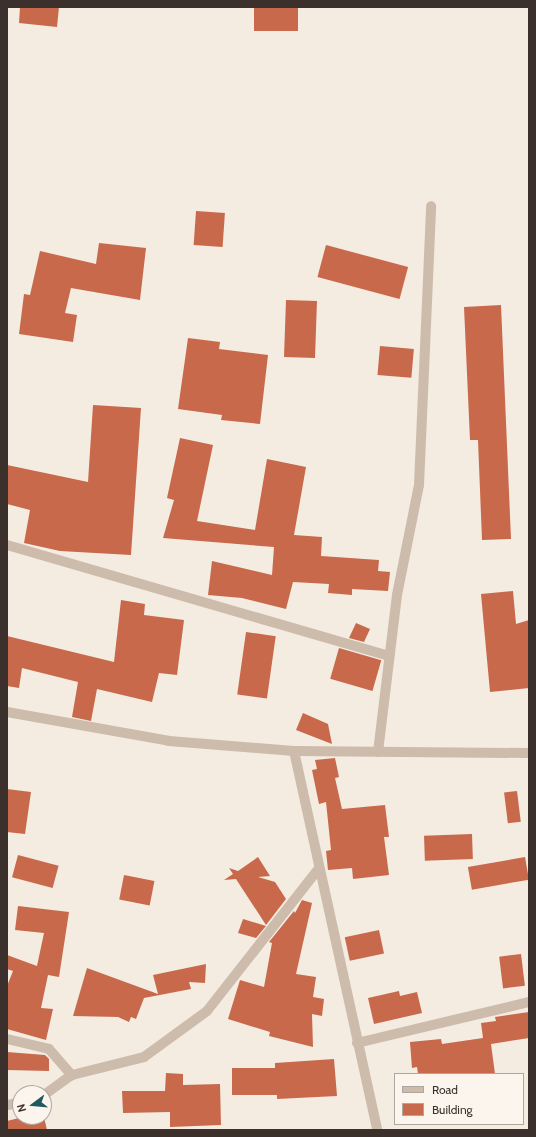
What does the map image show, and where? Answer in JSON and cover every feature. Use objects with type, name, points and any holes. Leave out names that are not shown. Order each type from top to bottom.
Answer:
[{"type":"street","points":[[378,752],[397,595],[419,485],[432,206]]},
{"type":"street","points":[[7,545],[390,656]]},
{"type":"street","points":[[7,712],[169,741],[294,751],[529,753]]},
{"type":"street","points":[[294,751],[377,1130]]},
{"type":"street","points":[[52,1089],[72,1075],[144,1057],[207,1011],[319,868]]},
{"type":"street","points":[[358,1043],[529,1002]]},
{"type":"street","points":[[7,1039],[49,1049],[72,1075]]},
{"type":"building","points":[[20,7],[59,7],[57,27],[19,23]]},
{"type":"building","points":[[254,7],[298,7],[298,31],[254,31]]},
{"type":"building","points":[[196,211],[225,213],[223,247],[194,245]]},
{"type":"building","points":[[99,243],[146,248],[140,300],[71,288],[65,313],[77,315],[73,342],[19,334],[24,294],[30,295],[40,251],[96,264]]},
{"type":"building","points":[[326,245],[408,267],[400,299],[317,277]]},
{"type":"building","points":[[286,300],[317,301],[315,358],[284,357]]},
{"type":"building","points":[[501,305],[511,539],[482,540],[478,440],[470,440],[464,307]]},
{"type":"building","points":[[188,338],[220,342],[219,349],[268,355],[260,424],[221,420],[222,415],[178,409]]},
{"type":"building","points":[[380,346],[414,349],[411,378],[377,375]]},
{"type":"building","points":[[93,405],[141,408],[131,555],[60,551],[24,543],[30,510],[7,504],[7,465],[88,482]]},
{"type":"building","points":[[180,438],[213,445],[197,521],[255,530],[267,459],[306,467],[294,535],[322,537],[321,556],[379,560],[378,571],[390,572],[388,591],[352,589],[352,595],[328,593],[329,584],[293,582],[286,609],[242,598],[208,595],[212,561],[272,575],[274,547],[163,538],[174,500],[167,498]]},
{"type":"building","points":[[513,591],[516,624],[529,620],[529,688],[490,692],[481,594]]},
{"type":"building","points":[[121,600],[145,604],[144,615],[184,620],[177,675],[159,673],[152,702],[97,689],[91,721],[72,717],[78,682],[22,668],[19,688],[7,686],[7,636],[114,662]]},
{"type":"building","points":[[356,623],[370,629],[364,642],[349,638]]},
{"type":"building","points":[[246,632],[276,636],[267,699],[237,694]]},
{"type":"building","points":[[339,648],[381,660],[372,691],[330,679]]},
{"type":"building","points":[[303,713],[328,724],[332,744],[296,730]]},
{"type":"building","points":[[335,758],[339,777],[335,778],[342,809],[385,805],[389,837],[384,837],[389,875],[353,879],[352,868],[328,870],[326,851],[331,850],[326,802],[319,804],[312,770],[317,769],[315,760]]},
{"type":"building","points":[[7,789],[31,792],[25,834],[7,832]]},
{"type":"building","points":[[517,791],[521,822],[508,823],[504,793]]},
{"type":"building","points":[[472,834],[473,859],[425,861],[424,836]]},
{"type":"building","points":[[18,855],[59,866],[53,888],[12,877]]},
{"type":"building","points":[[258,857],[270,876],[258,877],[275,882],[286,899],[266,925],[236,879],[224,880],[233,874],[229,868],[238,871]]},
{"type":"building","points":[[525,857],[529,880],[472,890],[468,867]]},
{"type":"building","points":[[124,875],[154,881],[150,905],[119,900]]},
{"type":"building","points":[[302,900],[312,903],[296,974],[316,977],[313,997],[324,999],[322,1016],[312,1014],[313,1047],[269,1036],[270,1032],[228,1019],[240,980],[264,987],[272,943],[269,942],[294,911],[295,913]]},
{"type":"building","points":[[18,906],[69,912],[59,977],[48,975],[41,1008],[53,1009],[46,1040],[7,1029],[7,986],[13,971],[7,969],[7,955],[37,966],[44,933],[15,930]]},
{"type":"building","points":[[243,919],[266,926],[256,938],[238,933]]},
{"type":"building","points":[[379,930],[384,953],[350,961],[345,937]]},
{"type":"building","points":[[521,954],[525,986],[503,988],[499,957]]},
{"type":"building","points":[[206,964],[205,983],[189,982],[191,989],[144,998],[136,1019],[131,1017],[129,1022],[118,1017],[73,1016],[87,968],[158,994],[153,975]]},
{"type":"building","points":[[399,991],[400,996],[417,992],[422,1013],[374,1024],[368,998]]},
{"type":"building","points":[[529,1012],[529,1038],[491,1044],[495,1073],[418,1073],[417,1067],[412,1068],[410,1042],[441,1039],[442,1044],[483,1038],[481,1023],[496,1021],[495,1017]]},
{"type":"building","points":[[7,1052],[45,1055],[49,1059],[49,1071],[7,1070]]},
{"type":"building","points":[[334,1059],[337,1096],[277,1099],[277,1095],[232,1095],[232,1068],[275,1068],[275,1063]]},
{"type":"building","points":[[166,1073],[183,1074],[183,1085],[220,1084],[221,1125],[170,1127],[170,1112],[123,1113],[122,1091],[165,1091]]},
{"type":"building","points":[[12,1120],[12,1125],[46,1125],[47,1130],[7,1130],[7,1121]]}]
